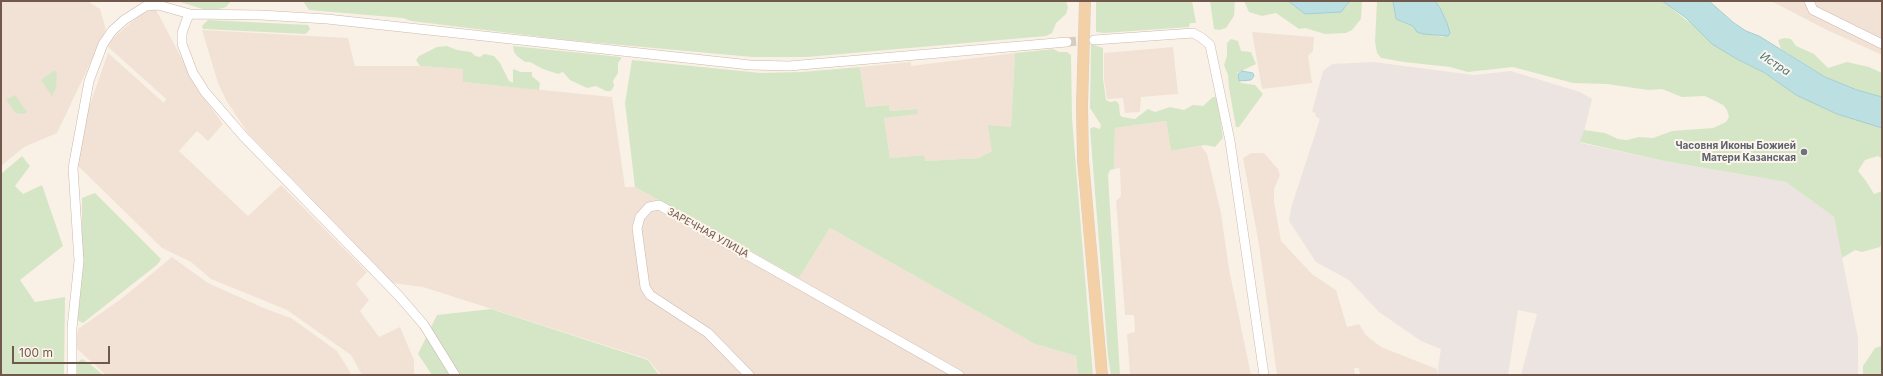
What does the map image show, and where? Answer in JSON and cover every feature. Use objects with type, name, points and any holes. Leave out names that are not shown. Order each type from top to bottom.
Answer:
[{"type":"main road","points":[[1084,1],[1082,106],[1083,160],[1102,375]]},
{"type":"street","points":[[1809,1],[1813,10],[1882,44]]},
{"type":"street","points":[[72,375],[72,328],[79,261],[73,168],[88,80],[103,44],[112,31],[138,10],[146,6],[158,4],[190,14],[261,15],[328,19],[750,65],[789,66],[1067,42]]},
{"type":"street","points":[[190,14],[183,29],[182,44],[193,73],[205,92],[244,137],[400,296],[424,325],[455,375]]},
{"type":"street","points":[[1094,40],[1193,33],[1210,45],[1230,141],[1264,375]]},
{"type":"street","name":"ЗАРЕЧНАЯ УЛИЦА","points":[[749,375],[708,333],[650,295],[645,287],[637,228],[640,217],[649,207],[658,205],[959,375]]},
{"type":"shaded area","points":[[1,1],[88,1],[100,9],[106,30],[57,133],[24,147],[1,166]]},
{"type":"shaded area","points":[[1771,1],[1882,1],[1882,55],[1829,31]]},
{"type":"shaded area","points":[[155,8],[198,89],[223,124],[208,141],[197,131],[179,151],[248,216],[281,185],[367,272],[356,284],[369,300],[360,311],[379,337],[400,327],[414,360],[414,375],[362,375],[351,355],[287,310],[211,279],[191,262],[162,248],[76,164],[88,110],[108,53],[164,103],[166,99],[106,45],[139,16]]},
{"type":"shaded area","points":[[202,30],[348,38],[355,66],[419,66],[463,69],[463,82],[612,97],[625,187],[635,187],[799,278],[830,228],[1035,344],[1076,356],[1078,375],[661,375],[648,359],[423,287],[393,283],[248,133],[226,100],[218,83]]},
{"type":"shaded area","points":[[1252,32],[1314,37],[1313,51],[1308,56],[1312,83],[1262,89]]},
{"type":"shaded area","points":[[1173,47],[1178,94],[1141,97],[1140,112],[1125,113],[1123,98],[1107,99],[1104,80],[1104,53]]},
{"type":"shaded area","points":[[1015,53],[1011,128],[992,151],[979,158],[924,161],[923,155],[890,158],[884,118],[917,109],[890,111],[889,105],[866,107],[860,67],[911,62],[911,66]]},
{"type":"shaded area","points":[[1373,62],[1474,75],[1511,71],[1580,92],[1592,99],[1581,143],[1664,161],[1786,182],[1834,217],[1858,338],[1858,375],[1521,375],[1537,314],[1518,310],[1508,375],[1437,375],[1441,349],[1421,341],[1379,312],[1349,280],[1316,262],[1289,221],[1291,208],[1320,119],[1315,116],[1316,113],[1312,112],[1323,71],[1332,64]]},
{"type":"shaded area","points":[[1166,121],[1171,151],[1201,146],[1207,154],[1221,213],[1229,269],[1251,375],[1130,375],[1127,334],[1135,332],[1134,315],[1125,315],[1116,201],[1121,196],[1120,168],[1114,169],[1115,128]]},
{"type":"shaded area","points":[[1251,153],[1264,153],[1278,169],[1280,175],[1274,189],[1274,202],[1281,241],[1313,275],[1336,290],[1347,327],[1359,324],[1366,335],[1381,347],[1437,369],[1437,375],[1360,375],[1359,368],[1354,368],[1355,375],[1277,375],[1259,245],[1243,158]]},
{"type":"shaded area","points":[[172,257],[208,283],[266,309],[291,318],[337,351],[352,375],[106,375],[75,347],[78,329],[121,299]]},
{"type":"green space","points":[[177,1],[231,1],[226,7],[206,10]]},
{"type":"green space","points":[[303,1],[1066,1],[1068,8],[1066,14],[1056,23],[1052,33],[1046,36],[807,57],[752,57],[567,40],[411,21],[403,18],[309,10]]},
{"type":"green space","points":[[1096,1],[1192,1],[1196,23],[1190,23],[1189,27],[1104,33],[1096,32]]},
{"type":"green space","points":[[1210,1],[1235,1],[1234,16],[1226,28],[1219,30],[1214,29]]},
{"type":"green space","points":[[1244,1],[1288,1],[1305,14],[1346,7],[1350,1],[1362,1],[1361,19],[1352,30],[1346,33],[1325,34],[1305,28],[1299,29],[1276,13],[1262,16],[1249,12]]},
{"type":"green space","points":[[1377,1],[1393,1],[1396,19],[1434,35],[1443,37],[1447,23],[1435,1],[1662,1],[1735,58],[1765,73],[1796,95],[1882,128],[1882,159],[1878,156],[1865,160],[1858,171],[1874,194],[1882,191],[1882,242],[1880,247],[1862,252],[1855,250],[1842,258],[1834,217],[1786,182],[1664,161],[1580,142],[1584,130],[1605,133],[1618,139],[1627,140],[1639,137],[1653,138],[1672,131],[1713,128],[1726,122],[1729,117],[1727,110],[1723,105],[1705,96],[1682,97],[1662,89],[1648,90],[1607,84],[1573,83],[1513,67],[1468,72],[1450,67],[1381,58],[1377,53],[1375,42]]},
{"type":"green space","points":[[208,20],[308,25],[310,29],[306,34],[203,29],[202,26]]},
{"type":"green space","points":[[1784,38],[1791,39],[1796,46],[1814,54],[1828,68],[1847,62],[1869,67],[1882,73],[1882,97],[1857,90],[1825,77],[1781,49],[1778,40]]},
{"type":"green space","points":[[1231,39],[1238,41],[1241,51],[1251,52],[1256,64],[1237,73],[1239,81],[1241,83],[1255,85],[1263,94],[1239,127],[1236,127],[1228,75],[1224,65],[1227,56],[1227,43]]},
{"type":"green space","points":[[1091,44],[1103,48],[1103,79],[1106,100],[1110,102],[1116,101],[1119,104],[1120,115],[1122,117],[1135,119],[1148,109],[1155,112],[1170,107],[1184,110],[1193,105],[1203,106],[1213,97],[1217,97],[1223,138],[1215,147],[1205,145],[1171,151],[1166,121],[1115,128],[1114,169],[1110,170],[1108,175],[1120,375],[1111,375],[1108,356],[1090,129],[1093,127],[1100,129],[1101,125],[1090,108]]},
{"type":"green space","points":[[447,46],[457,50],[471,52],[475,56],[480,57],[484,54],[494,56],[500,63],[509,81],[513,83],[513,69],[521,72],[532,72],[532,76],[540,83],[539,90],[463,82],[463,69],[420,66],[416,60],[419,56],[437,47]]},
{"type":"green space","points":[[513,46],[621,57],[621,59],[618,63],[618,73],[613,81],[614,86],[611,91],[606,91],[596,86],[587,88],[570,80],[563,72],[558,74],[543,69],[530,62],[525,62],[514,52]]},
{"type":"green space","points":[[1053,49],[1059,52],[1067,52],[1071,55],[1072,118],[1093,375],[1078,375],[1076,356],[1035,344],[830,228],[799,278],[635,187],[625,103],[632,60],[761,73],[802,72],[860,67],[866,107],[889,105],[890,111],[917,109],[918,114],[884,118],[890,158],[924,155],[925,161],[979,158],[992,151],[988,125],[1011,127],[1015,53]]},
{"type":"green space","points":[[55,70],[57,74],[56,88],[52,96],[41,80]]},
{"type":"green space","points":[[15,95],[27,112],[24,114],[16,113],[6,100]]},
{"type":"green space","points":[[22,156],[30,166],[15,186],[23,194],[42,185],[63,246],[20,280],[35,302],[65,297],[64,375],[1,375],[1,174]]},
{"type":"green space","points":[[95,193],[161,259],[158,264],[83,323],[77,320],[82,254],[82,198]]},
{"type":"green space","points":[[491,309],[648,360],[659,375],[432,375],[418,354],[437,315]]},
{"type":"green space","points":[[1882,346],[1882,375],[1863,375],[1863,366],[1875,348]]},
{"type":"green space","points":[[82,359],[103,375],[75,375],[75,364]]},
{"type":"water","points":[[1288,1],[1350,1],[1341,12],[1305,14]]},
{"type":"water","points":[[1393,1],[1435,1],[1440,8],[1450,33],[1448,36],[1423,34],[1417,32],[1413,26],[1396,19]]},
{"type":"water","name":"Истра","points":[[1662,1],[1709,1],[1734,23],[1746,31],[1759,36],[1825,77],[1857,90],[1882,97],[1882,128],[1837,114],[1796,95],[1765,73],[1735,58],[1712,44],[1685,17]]},
{"type":"water","points":[[1242,71],[1253,73],[1254,76],[1251,80],[1239,81],[1238,74]]},
{"type":"tunnel","points":[[1067,42],[1089,40]]},
{"type":"place","name":"Часовня Иконы Божией Матери Казанская","points":[[1804,152]]}]
